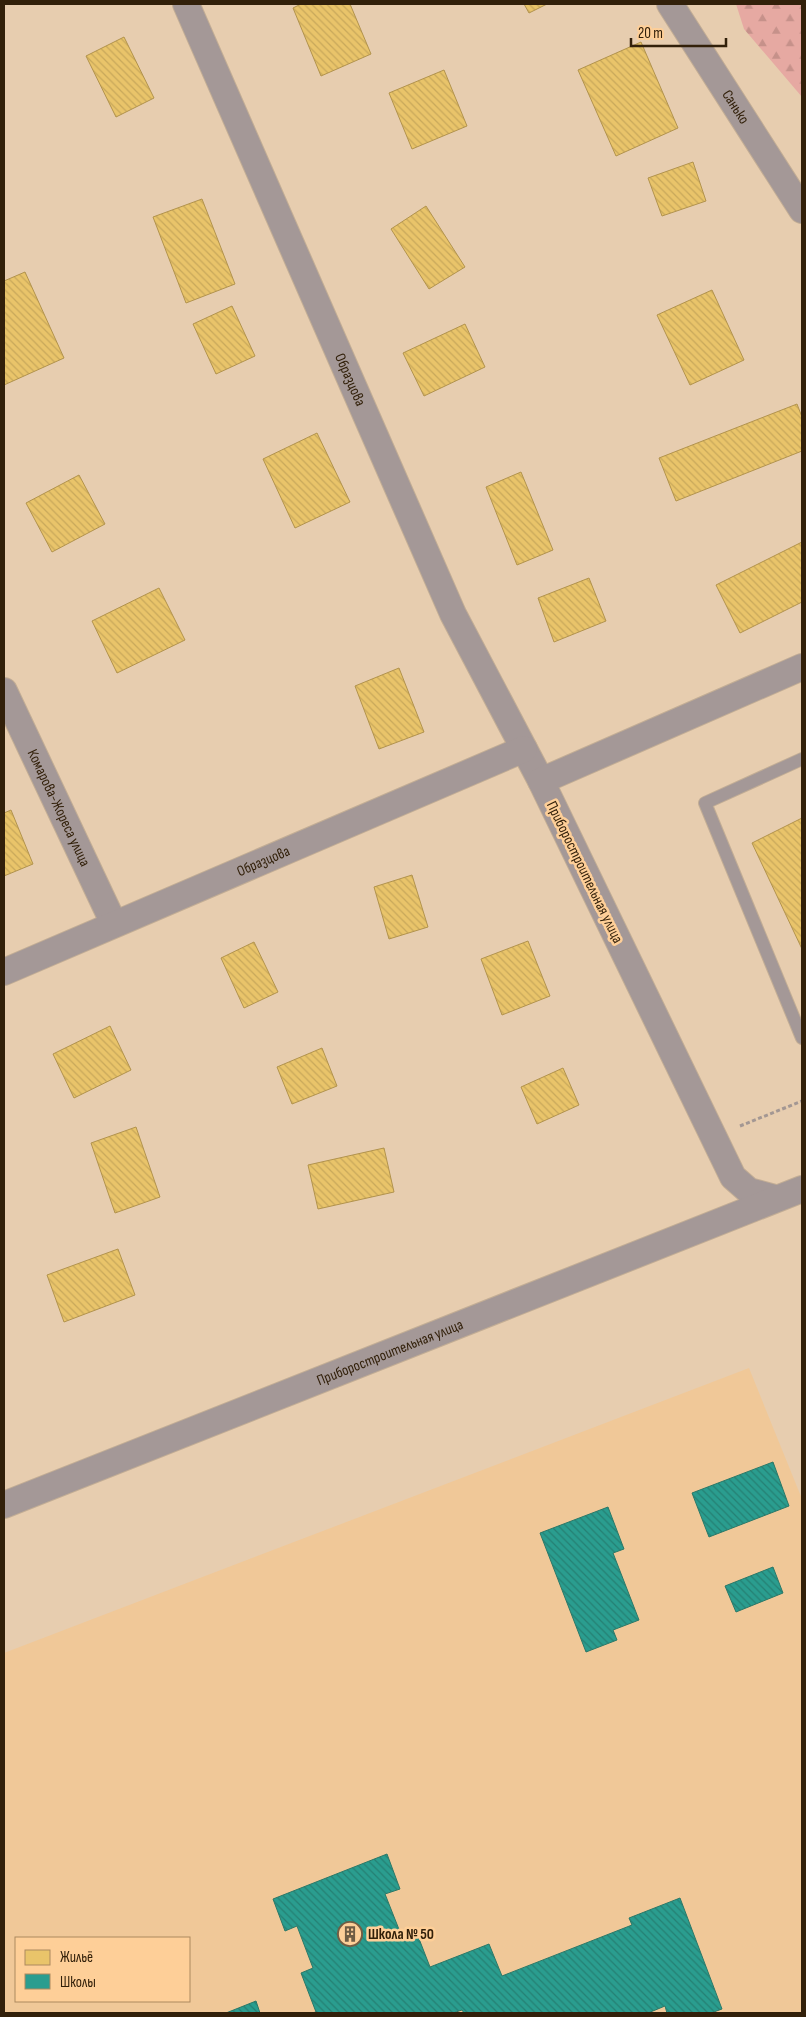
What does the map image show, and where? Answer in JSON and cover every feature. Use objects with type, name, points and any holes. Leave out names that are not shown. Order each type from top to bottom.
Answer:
[{"type":"street","name":"Образцова","points":[[186,4],[454,614],[541,781]]},
{"type":"street","name":"Санько","points":[[670,4],[802,210]]},
{"type":"street","points":[[541,781],[802,667]]},
{"type":"street","name":"Комарова-Жореса улица","points":[[4,691],[114,924]]},
{"type":"street","name":"Образцова","points":[[4,972],[524,750]]},
{"type":"street","name":"Приборостроительная улица","points":[[541,781],[733,1177],[749,1191],[775,1198]]},
{"type":"street","name":"Приборостроительная улица","points":[[4,1505],[775,1198],[802,1189]]},
{"type":"lane","points":[[802,759],[705,803],[802,1038]]},
{"type":"path","points":[[714,1137],[802,1101]]},
{"type":"shaded area","points":[[749,1368],[802,1499],[802,2013],[4,2013],[4,1653]]},
{"type":"green space","points":[[736,4],[802,4],[802,97],[744,29]]},
{"type":"building: Жильё","points":[[301,4],[350,4],[371,54],[321,76],[293,8]]},
{"type":"building: Жильё","points":[[524,4],[547,4],[529,13]]},
{"type":"building: Жильё","points":[[124,37],[154,98],[116,117],[86,56]]},
{"type":"building: Жильё","points":[[641,42],[678,128],[616,156],[578,70]]},
{"type":"building: Жильё","points":[[444,70],[467,126],[412,149],[389,93]]},
{"type":"building: Жильё","points":[[693,162],[706,201],[662,216],[648,178]]},
{"type":"building: Жильё","points":[[202,199],[235,284],[186,303],[153,217]]},
{"type":"building: Жильё","points":[[426,206],[465,267],[429,289],[391,229]]},
{"type":"building: Жильё","points":[[25,272],[64,358],[4,385],[4,281]]},
{"type":"building: Жильё","points":[[712,290],[744,360],[690,385],[657,315]]},
{"type":"building: Жильё","points":[[232,306],[255,356],[216,374],[193,324]]},
{"type":"building: Жильё","points":[[465,324],[485,367],[424,396],[403,353]]},
{"type":"building: Жильё","points":[[797,404],[802,417],[802,451],[676,501],[659,458]]},
{"type":"building: Жильё","points":[[317,433],[350,502],[295,528],[263,459]]},
{"type":"building: Жильё","points":[[521,472],[553,550],[517,565],[486,487]]},
{"type":"building: Жильё","points":[[79,475],[105,524],[52,552],[26,503]]},
{"type":"building: Жильё","points":[[802,542],[802,602],[740,633],[716,585]]},
{"type":"building: Жильё","points":[[589,578],[606,621],[554,642],[538,598]]},
{"type":"building: Жильё","points":[[159,588],[185,640],[117,673],[92,621]]},
{"type":"building: Жильё","points":[[399,668],[424,732],[379,749],[355,686]]},
{"type":"building: Жильё","points":[[11,810],[33,864],[4,876],[4,813]]},
{"type":"building: Жильё","points":[[802,818],[802,949],[752,843]]},
{"type":"building: Жильё","points":[[412,875],[428,927],[389,939],[374,887]]},
{"type":"building: Жильё","points":[[528,941],[550,996],[502,1015],[481,959]]},
{"type":"building: Жильё","points":[[254,942],[278,992],[244,1008],[221,958]]},
{"type":"building: Жильё","points":[[110,1026],[131,1070],[74,1098],[53,1054]]},
{"type":"building: Жильё","points":[[322,1048],[337,1086],[292,1104],[277,1067]]},
{"type":"building: Жильё","points":[[563,1068],[579,1105],[537,1124],[521,1087]]},
{"type":"building: Жильё","points":[[136,1127],[160,1197],[115,1213],[91,1143]]},
{"type":"building: Жильё","points":[[384,1148],[394,1192],[318,1209],[308,1165]]},
{"type":"building: Жильё","points":[[118,1249],[135,1295],[64,1322],[47,1275]]},
{"type":"building: Школы","points":[[773,1462],[789,1506],[709,1537],[692,1493]]},
{"type":"building: Школы","points":[[608,1507],[624,1549],[613,1553],[639,1620],[613,1630],[617,1640],[586,1652],[540,1533]]},
{"type":"building: Школы","points":[[773,1567],[783,1593],[736,1612],[725,1586]]},
{"type":"building: Школы","name":"Школа № 50","points":[[387,1854],[400,1889],[385,1894],[402,1937],[416,1931],[430,1967],[489,1944],[502,1976],[632,1925],[629,1918],[680,1898],[722,2009],[711,2013],[667,2013],[665,2006],[648,2013],[464,2013],[462,2010],[453,2013],[312,2013],[316,2012],[301,1973],[313,1968],[297,1926],[285,1931],[273,1899]]},
{"type":"building: Школы","points":[[256,2001],[260,2013],[226,2013]]},
{"type":"place","name":"Школа № 50","points":[[350,1934]]}]
